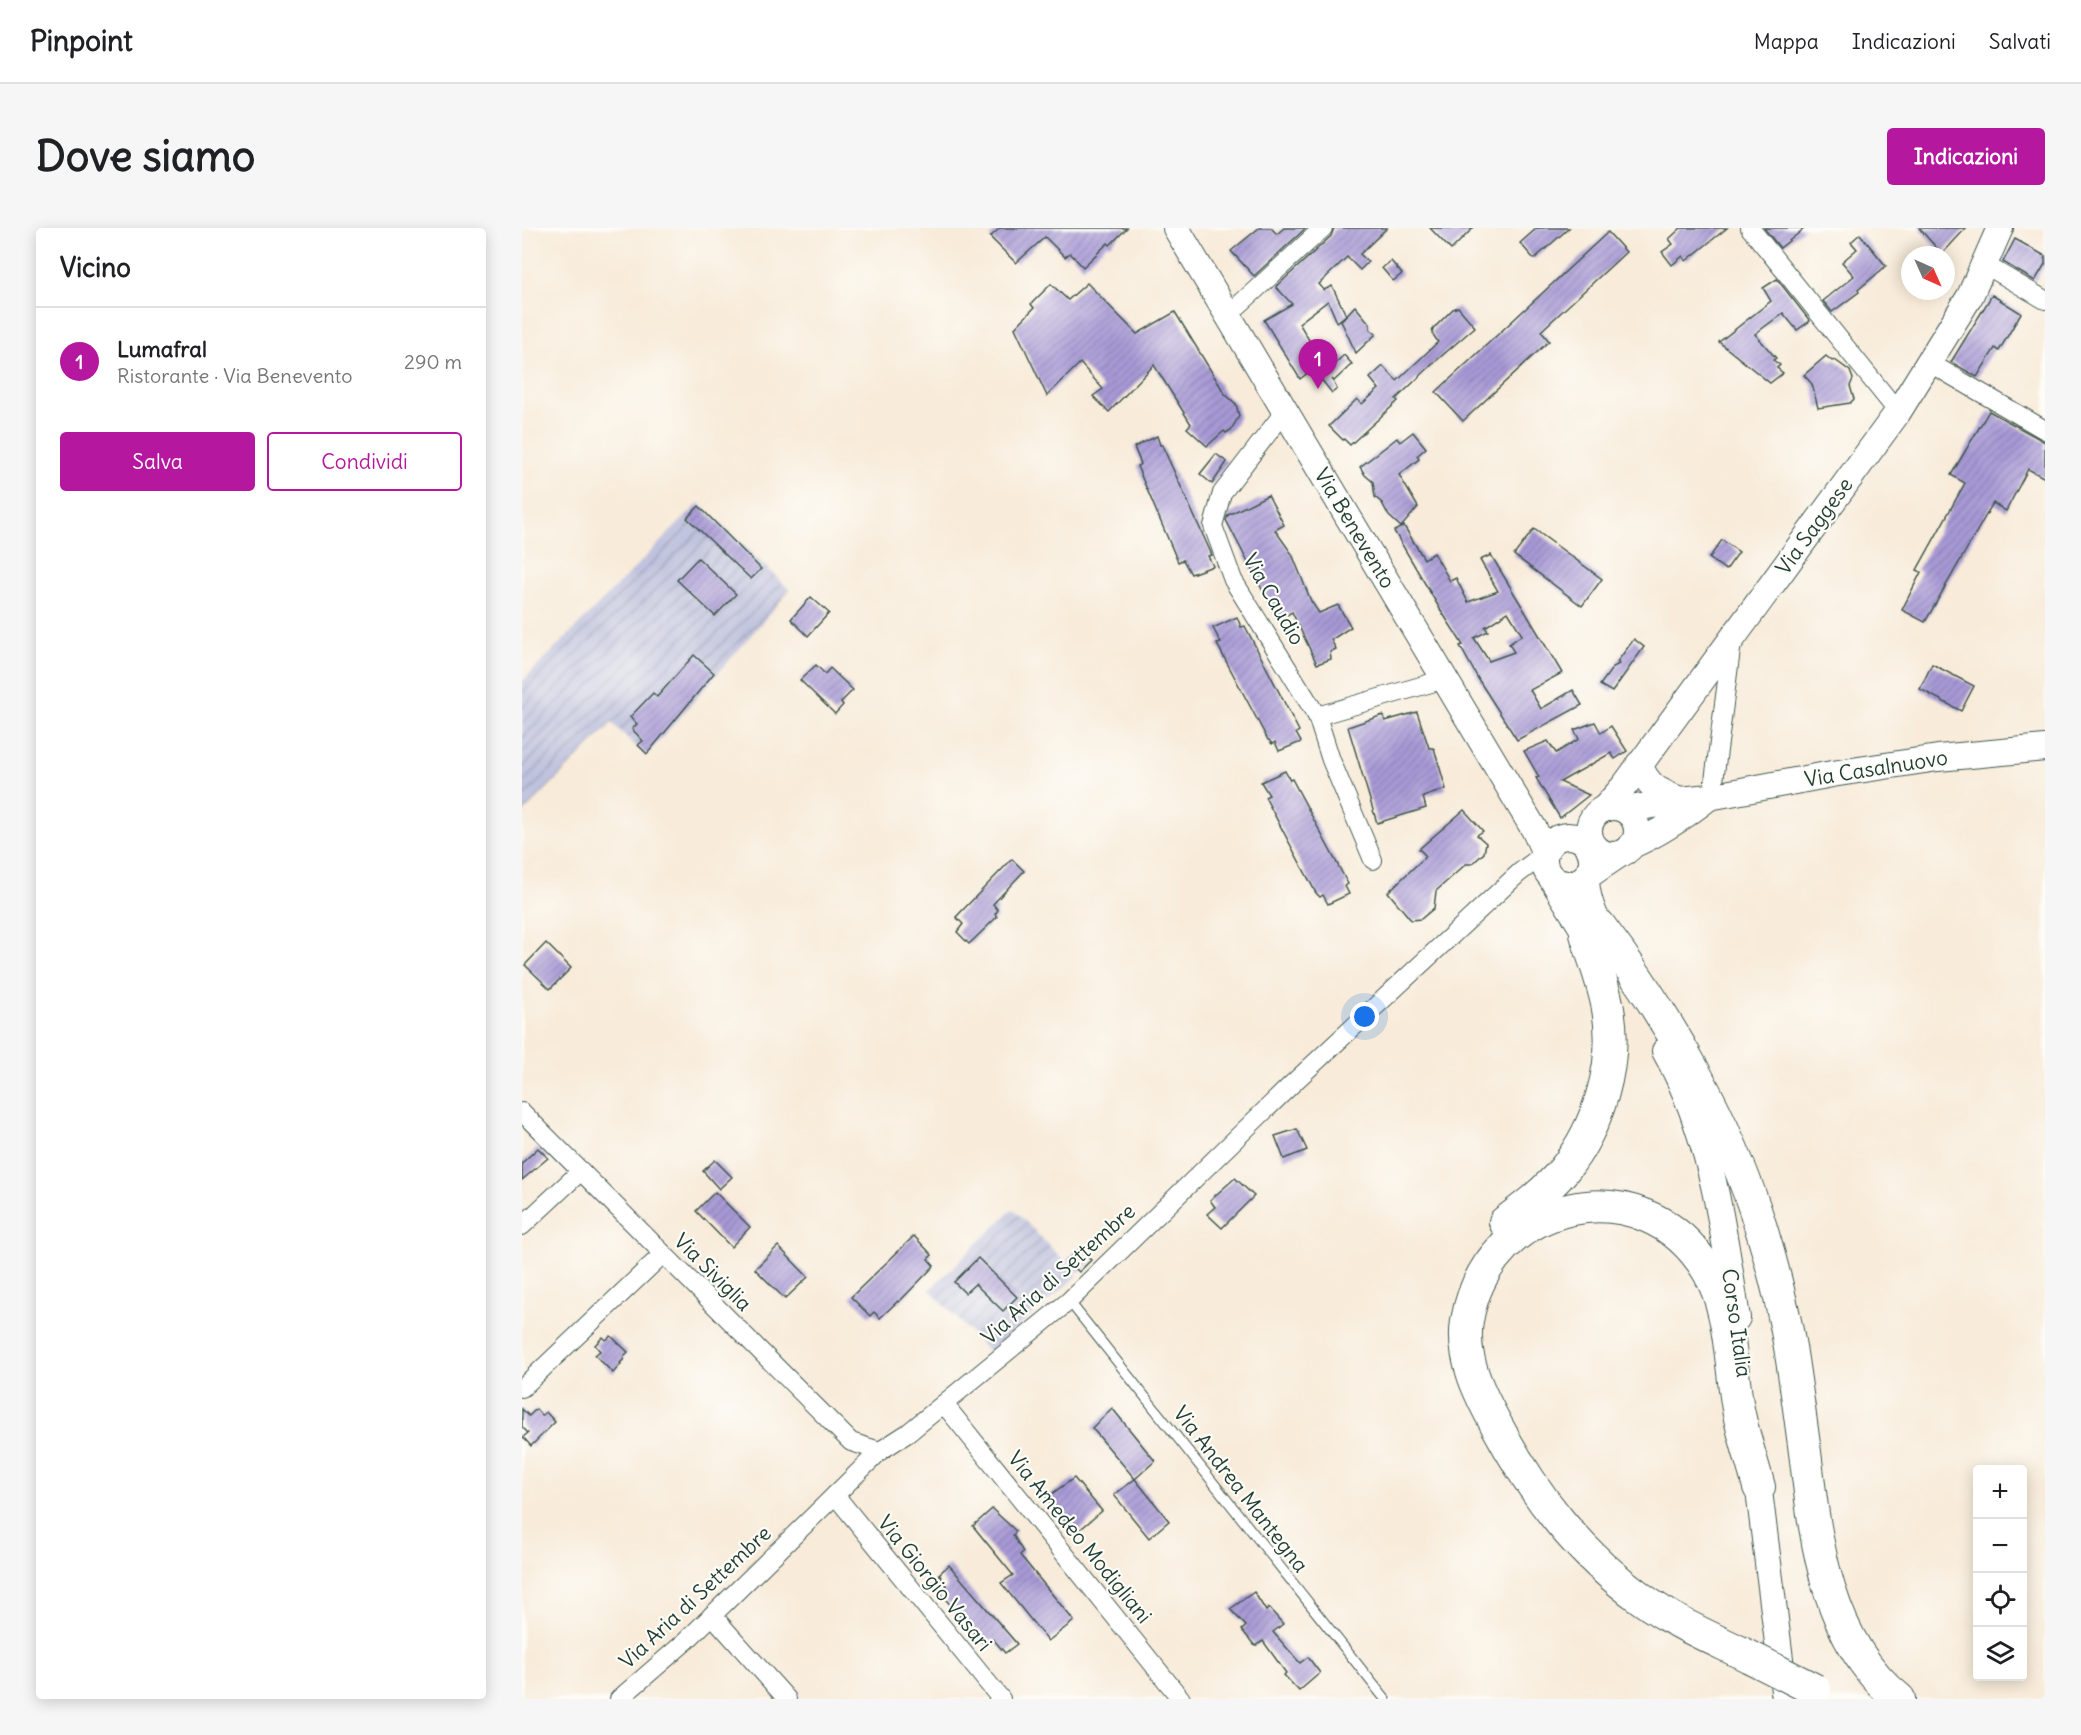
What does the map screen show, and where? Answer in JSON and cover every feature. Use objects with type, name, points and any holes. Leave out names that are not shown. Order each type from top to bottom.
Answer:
[{"type":"highway","points":[[1593,930],[1608,1009],[1610,1053],[1605,1084],[1593,1125],[1563,1170],[1537,1198],[1504,1223],[1474,1257],[1460,1290],[1452,1332],[1456,1373],[1474,1414],[1498,1458],[1530,1508],[1562,1548],[1599,1583],[1636,1613],[1687,1642],[1750,1666],[1816,1696]]},
{"type":"highway","points":[[1593,930],[1640,982],[1693,1071],[1718,1119],[1738,1166],[1761,1227],[1778,1288],[1790,1346],[1810,1493],[1826,1581],[1849,1639],[1868,1667],[1899,1699]]},
{"type":"highway","points":[[1750,1666],[1644,1600],[1607,1571],[1575,1540],[1541,1500],[1510,1450],[1486,1407],[1470,1369],[1466,1346],[1466,1322],[1475,1290],[1488,1264],[1507,1242],[1527,1226],[1555,1213],[1586,1207],[1610,1206],[1637,1212],[1659,1221],[1678,1233],[1708,1269],[1717,1288],[1723,1307],[1738,1411],[1759,1487]]},
{"type":"main road","name":"Via Benevento","points":[[1176,228],[1547,854],[1618,968]]},
{"type":"main road","name":"Via Saggese","points":[[1608,811],[1639,764],[1898,412],[1970,296],[2000,228]]},
{"type":"main road","name":"Via Casalnuovo","points":[[1608,811],[1938,758],[2045,748]]},
{"type":"main road","points":[[1639,764],[1644,778],[1653,786],[1680,800]]},
{"type":"main road","points":[[1547,854],[1567,885],[1575,884],[1626,849],[1685,816],[1712,796]]},
{"type":"main road","points":[[1547,854],[1608,811]]},
{"type":"main road","points":[[1608,811],[1635,822],[1636,830],[1626,849],[1606,854],[1595,847],[1589,834],[1591,820],[1608,811]]},
{"type":"main road","points":[[1547,854],[1572,836],[1585,843],[1592,856],[1590,871],[1586,877]]},
{"type":"main road","name":"Via Benevento","points":[[1586,877],[1593,930]]},
{"type":"main road","name":"Corso Italia","points":[[1618,968],[1678,1073],[1708,1156],[1719,1204],[1738,1327],[1785,1699]]},
{"type":"street","points":[[1228,315],[1323,228]]},
{"type":"street","points":[[1750,228],[1898,412]]},
{"type":"street","points":[[1984,264],[2045,300]]},
{"type":"street","points":[[1930,363],[2045,430]]},
{"type":"street","name":"Via Caudio","points":[[1285,411],[1222,493],[1213,526],[1233,580],[1317,716],[1331,760],[1373,860]]},
{"type":"street","points":[[1712,796],[1733,637]]},
{"type":"street","points":[[1317,716],[1445,679]]},
{"type":"street","name":"Via Aria di Settembre","points":[[619,1699],[712,1616],[880,1451],[908,1433],[1069,1301],[1292,1084],[1519,873],[1547,854]]},
{"type":"street","name":"Via Siviglia","points":[[522,1112],[851,1442],[880,1451]]},
{"type":"street","points":[[522,1226],[581,1171]]},
{"type":"street","points":[[522,1388],[663,1254]]},
{"type":"street","name":"Via Amedeo Modigliani","points":[[944,1404],[1181,1699]]},
{"type":"street","name":"Via Giorgio Vasari","points":[[835,1496],[1001,1699]]},
{"type":"street","points":[[712,1616],[787,1699]]},
{"type":"lane","name":"Via Andrea Mantegna","points":[[1069,1301],[1385,1699]]},
{"type":"shaded area","points":[[699,503],[790,590],[646,756],[612,723],[522,814],[522,682]]},
{"type":"shaded area","points":[[1013,1209],[1078,1275],[989,1352],[930,1290]]},
{"type":"building","points":[[1000,228],[1127,228],[1083,267],[1070,253],[1065,257],[1045,237],[1016,263],[990,237]]},
{"type":"building","points":[[1259,228],[1271,228],[1277,234],[1284,228],[1306,228],[1254,276],[1231,251]]},
{"type":"building","points":[[1334,228],[1387,228],[1360,254],[1368,262],[1360,270],[1347,257],[1319,284],[1324,290],[1332,286],[1346,315],[1337,322],[1328,301],[1299,323],[1327,371],[1344,355],[1352,364],[1334,381],[1332,379],[1337,389],[1332,393],[1313,369],[1300,379],[1264,320],[1292,304],[1276,287],[1331,236]]},
{"type":"building","points":[[1430,228],[1473,228],[1451,250]]},
{"type":"building","points":[[1537,228],[1569,228],[1534,259],[1520,243]]},
{"type":"building","points":[[1681,228],[1727,228],[1686,261],[1683,256],[1672,265],[1662,252],[1673,244],[1669,239]]},
{"type":"building","points":[[1764,228],[1805,228],[1780,248]]},
{"type":"building","points":[[1919,228],[1966,228],[1949,246],[1935,246]]},
{"type":"building","points":[[1608,232],[1626,252],[1541,331],[1549,341],[1463,421],[1436,392]]},
{"type":"building","points":[[1860,234],[1886,266],[1858,290],[1859,292],[1832,312],[1823,301],[1854,276],[1842,262],[1857,249],[1851,242]]},
{"type":"building","points":[[2015,239],[2045,256],[2045,264],[2035,281],[2003,262]]},
{"type":"building","points":[[1391,261],[1402,274],[1393,281],[1382,268]]},
{"type":"building","points":[[1777,279],[1810,321],[1797,330],[1783,313],[1755,334],[1776,358],[1773,360],[1780,365],[1777,368],[1783,373],[1770,383],[1719,342],[1771,301],[1763,288]]},
{"type":"building","points":[[1087,283],[1137,334],[1175,312],[1225,394],[1236,404],[1239,416],[1231,430],[1226,433],[1224,431],[1207,446],[1187,428],[1191,424],[1154,365],[1109,412],[1093,396],[1103,389],[1080,363],[1047,396],[1015,328],[1034,308],[1031,304],[1051,284],[1068,300]]},
{"type":"building","points":[[1992,295],[2021,313],[1999,351],[1995,348],[1977,377],[1951,362]]},
{"type":"building","points":[[1355,306],[1370,324],[1370,329],[1376,334],[1356,353],[1341,321]]},
{"type":"building","points":[[1458,307],[1475,327],[1437,360],[1396,399],[1398,401],[1350,445],[1343,440],[1329,426],[1357,399],[1362,404],[1379,389],[1370,378],[1383,366],[1397,381],[1438,342],[1432,333],[1433,329],[1453,309]]},
{"type":"building","points":[[1826,356],[1850,371],[1853,379],[1850,386],[1854,399],[1850,403],[1818,408],[1812,384],[1804,375]]},
{"type":"building","points":[[1989,411],[2045,442],[2045,478],[2028,469],[2006,511],[1993,503],[1925,622],[1902,610],[1921,572],[1917,570],[1965,483],[1951,475]]},
{"type":"building","points":[[1413,432],[1426,448],[1417,456],[1419,459],[1399,475],[1418,507],[1401,527],[1389,516],[1382,503],[1375,497],[1373,482],[1360,467],[1397,438],[1400,442]]},
{"type":"building","points":[[1157,436],[1212,555],[1208,556],[1213,566],[1191,574],[1183,560],[1178,562],[1137,466],[1141,464],[1134,447]]},
{"type":"building","points":[[1216,454],[1227,462],[1212,484],[1200,474]]},
{"type":"building","points":[[1268,495],[1284,525],[1275,530],[1292,554],[1311,601],[1319,613],[1338,605],[1351,627],[1331,640],[1336,649],[1330,652],[1331,659],[1317,664],[1292,612],[1278,620],[1226,520],[1228,515]]},
{"type":"building","points":[[699,506],[761,569],[751,579],[687,518]]},
{"type":"building","points":[[1404,526],[1424,559],[1434,553],[1450,581],[1456,578],[1468,602],[1498,591],[1480,560],[1491,555],[1562,673],[1530,690],[1541,709],[1573,690],[1582,705],[1517,740],[1480,682],[1460,646],[1463,645],[1394,531]],"holes":[[[1508,612],[1522,635],[1509,644],[1514,652],[1489,661],[1474,638],[1488,631],[1485,627]]]},
{"type":"building","points":[[1534,529],[1602,579],[1582,606],[1514,555]]},
{"type":"building","points":[[1722,540],[1739,552],[1726,570],[1709,558]]},
{"type":"building","points":[[698,558],[736,594],[715,616],[677,580]]},
{"type":"building","points":[[811,597],[829,613],[808,636],[791,619]]},
{"type":"building","points":[[1237,617],[1241,627],[1245,626],[1299,731],[1296,733],[1301,742],[1279,751],[1275,742],[1272,744],[1268,740],[1217,644],[1221,643],[1213,628]]},
{"type":"building","points":[[1634,639],[1644,647],[1612,692],[1600,685],[1613,667],[1619,664],[1617,662]]},
{"type":"building","points":[[694,655],[714,673],[647,754],[638,745],[643,741],[632,729],[637,724],[630,717],[653,693],[657,697]]},
{"type":"building","points":[[1932,664],[1974,686],[1961,711],[1920,689]]},
{"type":"building","points":[[816,665],[825,674],[830,668],[853,690],[841,702],[843,705],[835,714],[800,680]]},
{"type":"building","points":[[1417,712],[1429,748],[1434,748],[1446,789],[1423,797],[1426,808],[1377,823],[1348,727],[1383,715],[1385,721]]},
{"type":"building","points":[[1595,722],[1601,733],[1611,726],[1627,751],[1615,759],[1611,753],[1560,782],[1589,795],[1560,818],[1536,778],[1539,777],[1524,751],[1548,741],[1556,753],[1579,739],[1574,730]]},
{"type":"building","points":[[1285,771],[1290,780],[1292,779],[1348,884],[1345,886],[1349,894],[1328,904],[1323,895],[1320,897],[1316,893],[1265,797],[1269,795],[1261,782]]},
{"type":"building","points":[[1464,810],[1483,831],[1477,835],[1486,843],[1484,853],[1472,864],[1466,864],[1436,891],[1434,908],[1421,919],[1411,920],[1388,892],[1426,856],[1419,849]]},
{"type":"building","points":[[1012,859],[1024,871],[993,904],[998,910],[995,914],[997,917],[969,944],[957,932],[963,924],[956,917]]},
{"type":"building","points":[[546,943],[571,968],[550,989],[525,965]]},
{"type":"building","points":[[1297,1129],[1307,1150],[1284,1159],[1275,1136]]},
{"type":"building","points":[[538,1148],[548,1158],[522,1180],[522,1163]]},
{"type":"building","points":[[715,1160],[732,1177],[719,1189],[703,1171]]},
{"type":"building","points":[[1235,1178],[1254,1196],[1222,1228],[1207,1214],[1215,1207],[1210,1200]]},
{"type":"building","points":[[715,1192],[750,1227],[731,1247],[696,1211]]},
{"type":"building","points":[[914,1236],[932,1255],[928,1259],[934,1266],[880,1318],[874,1312],[870,1316],[851,1297]]},
{"type":"building","points":[[778,1246],[808,1277],[785,1299],[755,1269]]},
{"type":"building","points":[[1079,1249],[1091,1260],[1079,1272],[1067,1260]]},
{"type":"building","points":[[978,1258],[1017,1297],[1003,1311],[975,1284],[965,1293],[954,1282]]},
{"type":"building","points":[[611,1336],[628,1352],[613,1373],[595,1355],[600,1351],[595,1345],[603,1337],[606,1340]]},
{"type":"building","points":[[1112,1408],[1155,1461],[1135,1479],[1092,1428]]},
{"type":"building","points":[[522,1409],[529,1416],[536,1409],[542,1416],[546,1412],[555,1422],[531,1446],[523,1437],[528,1433],[522,1427]]},
{"type":"building","points":[[1074,1478],[1102,1511],[1076,1533],[1046,1498]]},
{"type":"building","points":[[1135,1479],[1169,1521],[1149,1538],[1114,1495]]},
{"type":"building","points":[[992,1509],[1016,1531],[1013,1535],[1023,1552],[1020,1555],[1074,1621],[1048,1641],[1001,1583],[1013,1575],[973,1526]]},
{"type":"building","points":[[949,1565],[1017,1644],[1005,1653],[993,1639],[984,1644],[941,1594],[947,1587],[939,1574]]},
{"type":"building","points":[[1254,1592],[1266,1611],[1269,1608],[1283,1624],[1273,1632],[1300,1663],[1308,1657],[1320,1673],[1299,1691],[1284,1675],[1286,1673],[1263,1641],[1255,1646],[1242,1630],[1246,1626],[1230,1609]]},
{"type":"place","name":"Lumafral","points":[[1318,389]]}]
